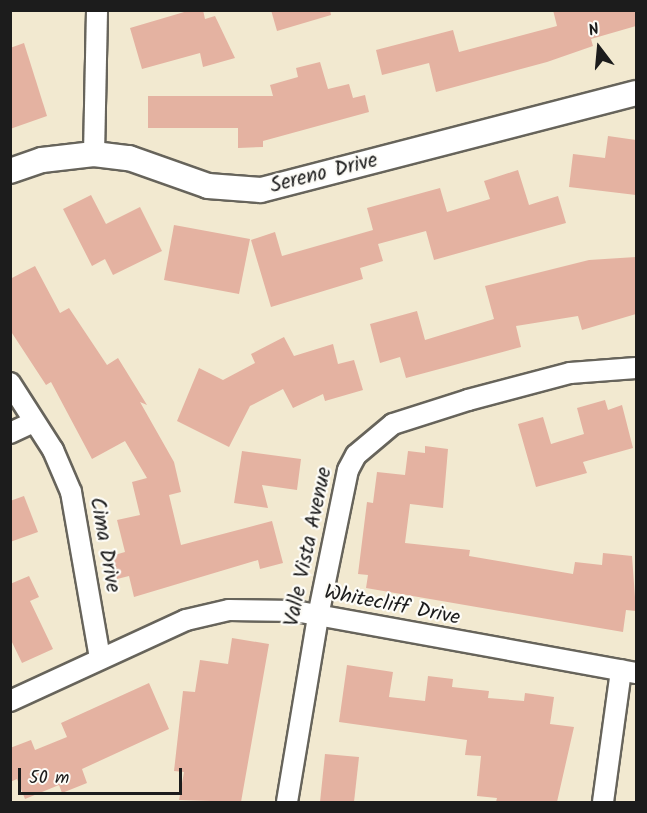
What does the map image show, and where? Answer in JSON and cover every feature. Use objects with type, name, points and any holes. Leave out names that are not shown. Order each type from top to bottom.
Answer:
[{"type":"street","points":[[94,154],[96,10]]},
{"type":"street","name":"Sereno Drive","points":[[10,171],[42,160],[94,154],[129,158],[208,186],[261,190],[636,93]]},
{"type":"street","name":"Valle Vista Avenue","points":[[287,802],[318,616],[348,470],[356,455],[393,424],[570,373],[636,368]]},
{"type":"street","name":"Cima Drive","points":[[10,383],[34,422],[71,492],[100,658]]},
{"type":"street","points":[[10,433],[34,422]]},
{"type":"street","name":"Whitecliff Drive","points":[[10,701],[186,620],[229,610],[318,616],[629,672]]},
{"type":"street","points":[[603,802],[629,672]]},
{"type":"building","points":[[191,10],[203,10],[205,19],[215,16],[235,58],[203,67],[200,53],[142,69],[130,28]]},
{"type":"building","points":[[271,10],[330,10],[331,15],[277,31]]},
{"type":"building","points":[[553,10],[636,10],[636,26],[591,39],[593,46],[547,62],[436,92],[429,63],[382,75],[376,50],[453,30],[459,52],[557,26]]},
{"type":"building","points":[[24,43],[47,116],[10,129],[10,48]]},
{"type":"building","points":[[320,62],[328,89],[349,84],[353,98],[365,95],[369,112],[263,141],[263,147],[238,148],[238,128],[148,128],[148,96],[273,96],[270,85],[298,77],[296,68]]},
{"type":"building","points":[[608,136],[636,140],[636,195],[569,187],[573,154],[605,158]]},
{"type":"building","points":[[518,170],[529,205],[558,196],[566,223],[434,260],[426,231],[378,244],[383,261],[360,268],[363,279],[271,307],[251,240],[275,232],[282,256],[373,230],[367,208],[440,188],[447,212],[490,199],[484,181]]},
{"type":"building","points":[[91,195],[106,224],[140,207],[162,251],[113,275],[105,259],[92,266],[63,209]]},
{"type":"building","points":[[174,225],[250,239],[239,294],[164,280]]},
{"type":"building","points":[[636,257],[636,314],[582,330],[578,316],[516,326],[521,347],[406,378],[400,357],[380,363],[370,324],[417,311],[425,340],[494,319],[485,286],[589,260]]},
{"type":"building","points":[[35,266],[60,313],[69,308],[107,365],[118,358],[147,405],[140,402],[174,462],[181,492],[169,495],[181,545],[272,521],[283,563],[260,569],[258,560],[134,597],[129,576],[117,579],[111,556],[125,552],[117,520],[140,515],[132,482],[147,478],[125,441],[92,459],[51,382],[46,385],[10,330],[10,279]]},
{"type":"building","points":[[284,337],[294,356],[333,344],[338,364],[354,360],[363,390],[325,401],[323,394],[293,408],[283,389],[250,406],[229,447],[177,421],[199,368],[223,380],[255,363],[251,354]]},
{"type":"building","points":[[605,400],[608,410],[622,405],[633,448],[583,462],[587,473],[536,487],[518,424],[543,417],[551,444],[584,434],[577,408]]},
{"type":"building","points":[[425,446],[448,449],[443,508],[410,504],[405,543],[470,550],[469,556],[573,574],[575,562],[602,565],[603,553],[632,556],[636,611],[626,610],[623,632],[366,588],[368,575],[358,574],[367,502],[373,503],[377,472],[405,475],[408,451],[425,453]]},
{"type":"building","points":[[242,451],[301,459],[297,490],[262,485],[268,508],[234,503]]},
{"type":"building","points":[[24,496],[38,532],[10,542],[10,501]]},
{"type":"building","points":[[29,576],[39,597],[30,601],[53,649],[22,663],[10,638],[10,584]]},
{"type":"building","points":[[232,638],[269,644],[241,802],[179,800],[184,772],[174,771],[183,691],[195,692],[200,660],[228,664]]},
{"type":"building","points":[[347,665],[393,672],[389,697],[425,701],[428,676],[453,679],[452,687],[489,691],[488,698],[524,701],[525,693],[554,697],[550,724],[574,727],[557,802],[496,802],[497,798],[477,796],[481,756],[465,755],[467,740],[339,722]]},
{"type":"building","points":[[149,683],[169,729],[82,769],[87,783],[62,793],[59,785],[25,799],[17,779],[10,782],[10,748],[31,740],[35,750],[67,737],[61,723]]},
{"type":"building","points":[[325,754],[359,757],[354,802],[320,802]]}]
